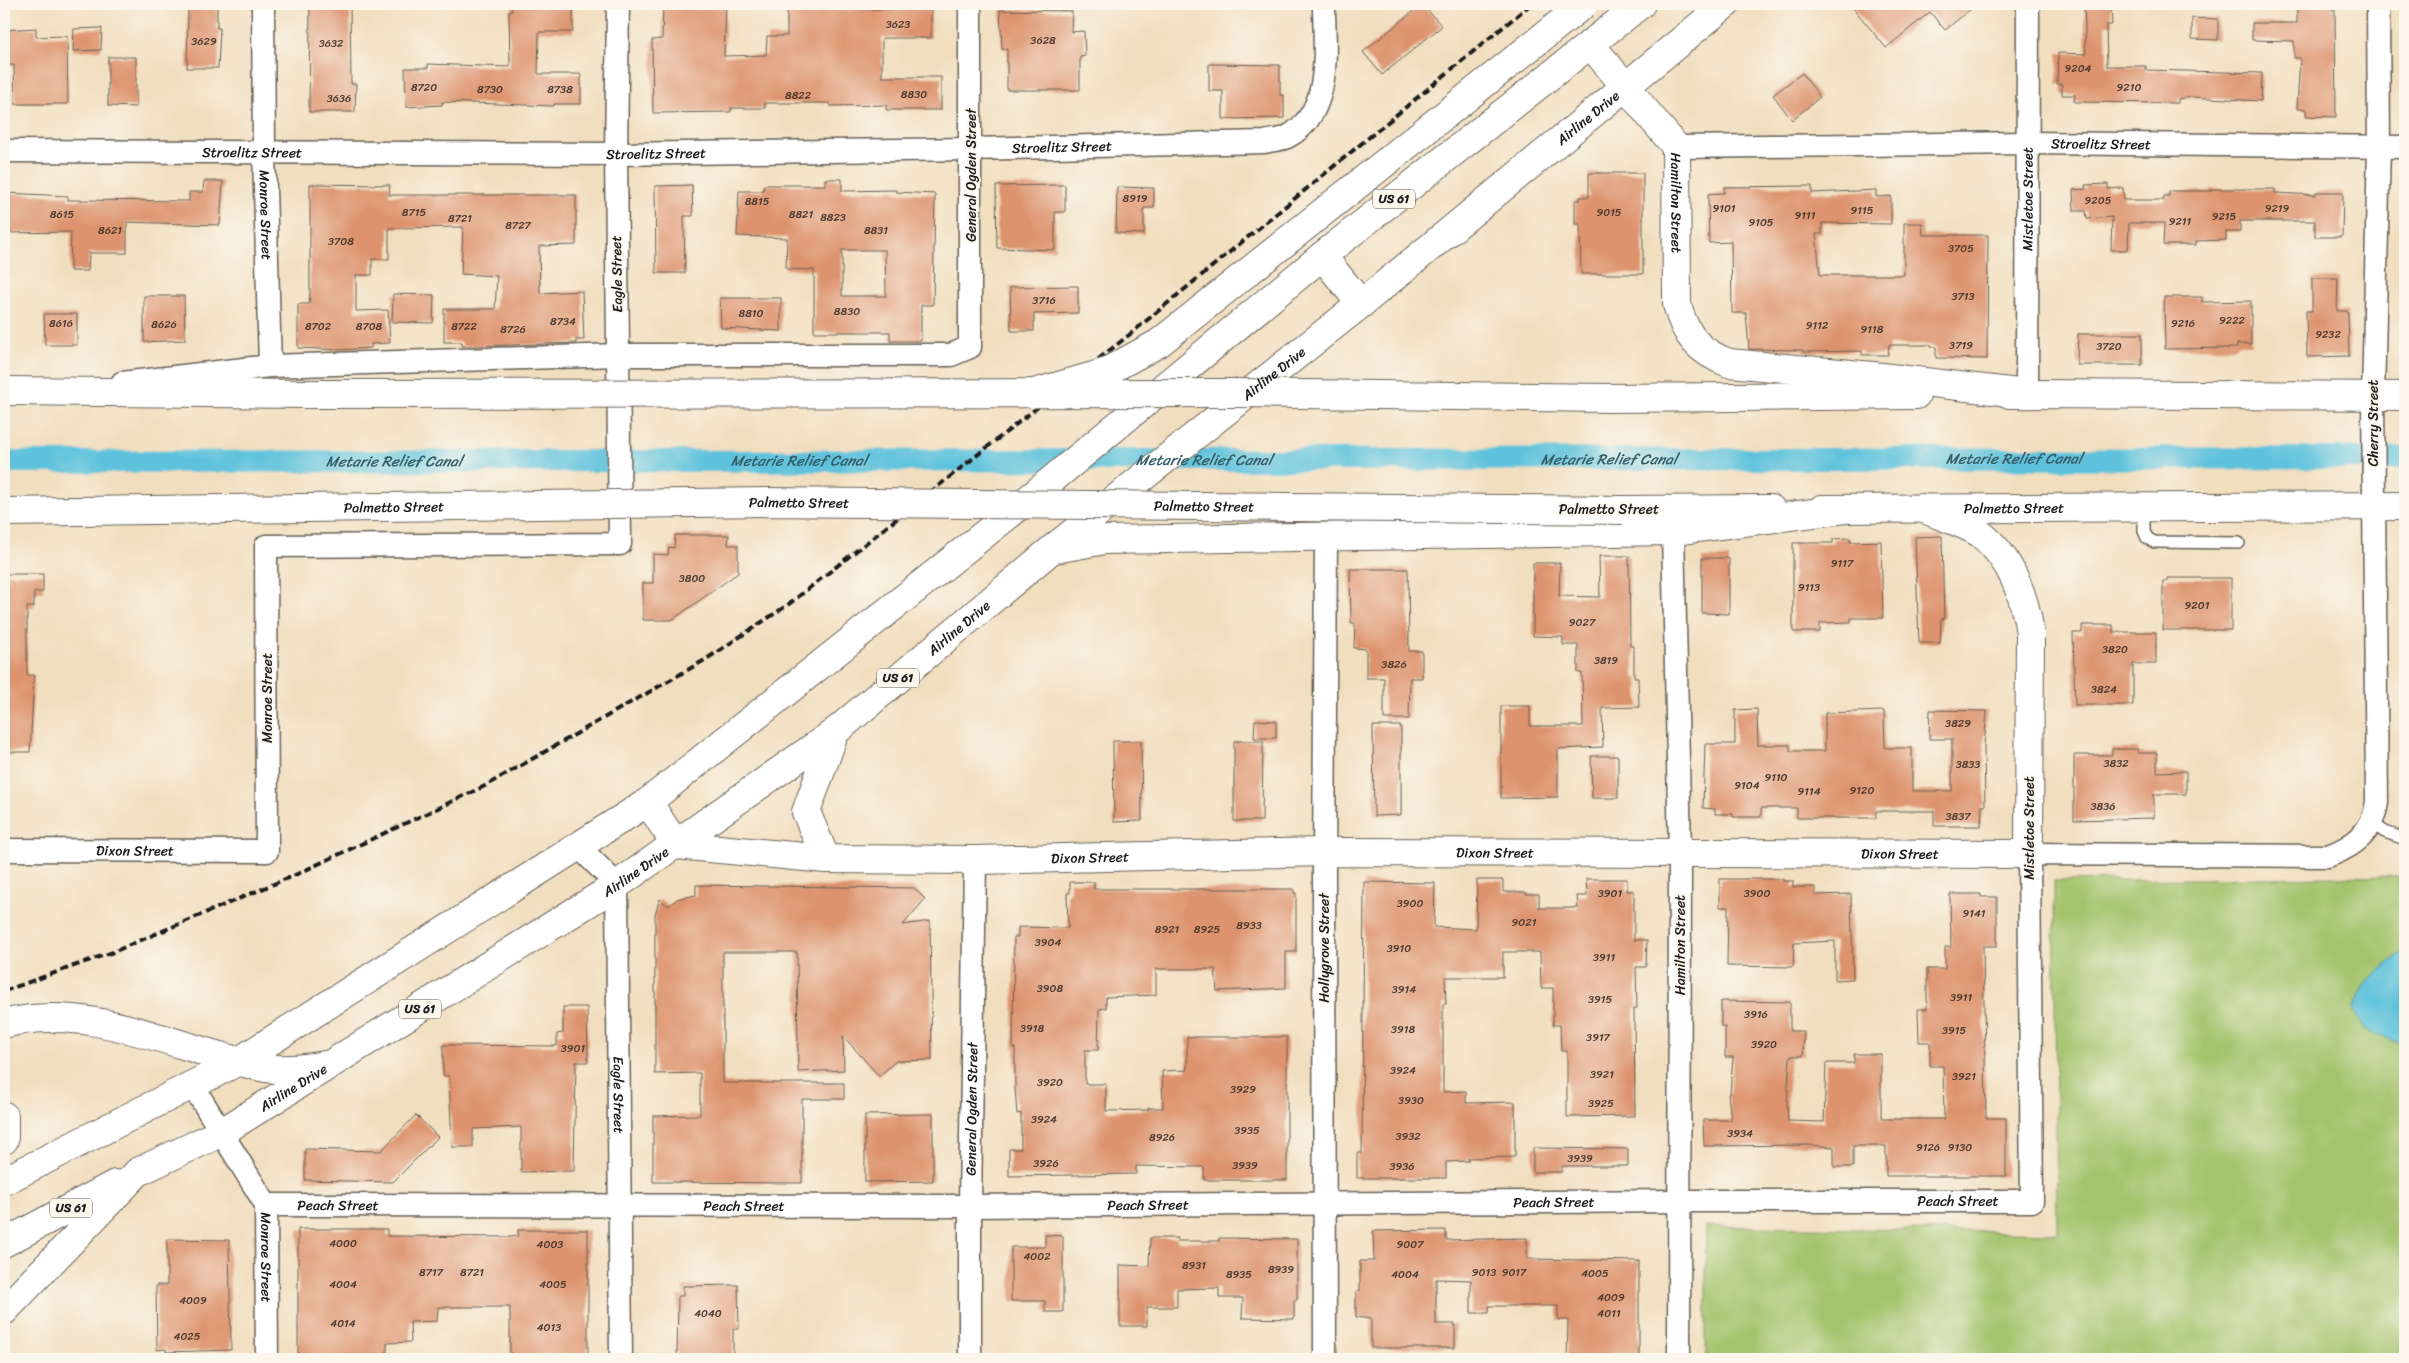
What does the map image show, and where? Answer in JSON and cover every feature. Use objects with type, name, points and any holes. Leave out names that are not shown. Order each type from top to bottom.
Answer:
[{"type":"main road","points":[[1031,394],[1104,373],[1160,343],[1584,4]]},
{"type":"main road","name":"US 61","points":[[4,1181],[239,1061],[648,802],[1032,497],[1322,256],[1640,4]]},
{"type":"main road","name":"Airline Drive","points":[[4,1243],[138,1172],[222,1132],[334,1064],[617,885],[835,732],[1051,550],[1361,304],[1719,6]]},
{"type":"main road","name":"Hamilton Street","points":[[1590,44],[1676,147],[1677,304],[1681,322],[1700,348],[1712,357],[1729,363],[1872,376],[2027,394]]},
{"type":"main road","points":[[1322,256],[1361,304]]},
{"type":"main road","points":[[4,391],[60,390],[310,394],[1236,393],[1604,398],[2027,394],[2373,404],[2405,396]]},
{"type":"main road","name":"Palmetto Street","points":[[4,512],[766,502],[1623,510],[2144,507],[2373,497],[2405,506]]},
{"type":"main road","points":[[1051,550],[1105,540],[1673,531],[1845,508]]},
{"type":"main road","name":"Mistletoe Street","points":[[1922,508],[1981,534],[1998,552],[2015,578],[2026,607],[2030,633],[2029,854]]},
{"type":"main road","points":[[826,858],[806,812],[835,732]]},
{"type":"main road","points":[[648,802],[676,845]]},
{"type":"main road","name":"Dixon Street","points":[[676,845],[826,858],[975,860],[1324,852],[2029,854]]},
{"type":"main road","points":[[4,1024],[54,1018],[100,1024],[134,1030],[239,1061],[274,1069],[299,1069],[334,1064]]},
{"type":"main road","points":[[4,1116],[4,1140]]},
{"type":"main road","points":[[4,1311],[138,1172]]},
{"type":"street","name":"Monroe Street","points":[[264,4],[264,152],[270,366]]},
{"type":"street","name":"Eagle Street","points":[[266,546],[620,544],[616,154],[618,4]]},
{"type":"street","name":"General Ogden Street","points":[[618,355],[951,355],[970,347],[972,149],[970,4]]},
{"type":"street","name":"Stroelitz Street","points":[[4,151],[616,154],[972,149],[1265,142],[1287,138],[1303,124],[1318,102],[1324,70],[1324,4]]},
{"type":"street","name":"Mistletoe Street","points":[[2027,394],[2028,4]]},
{"type":"street","name":"Cherry Street","points":[[2366,830],[2375,816],[2377,802],[2373,404],[2379,147],[2378,4]]},
{"type":"street","name":"Stroelitz Street","points":[[1676,147],[2029,143],[2405,147]]},
{"type":"street","points":[[60,390],[270,366],[618,355]]},
{"type":"street","name":"Hamilton Street","points":[[1673,531],[1680,852],[1679,1359]]},
{"type":"street","name":"Hollygrove Street","points":[[1325,1359],[1324,852],[1326,537]]},
{"type":"street","name":"Monroe Street","points":[[266,546],[268,851]]},
{"type":"street","name":"Dixon Street","points":[[2029,854],[2328,856],[2349,847],[2366,830]]},
{"type":"street","points":[[578,846],[617,885]]},
{"type":"street","name":"Dixon Street","points":[[4,850],[268,851]]},
{"type":"street","name":"Mistletoe Street","points":[[2029,854],[2032,1201]]},
{"type":"street","name":"General Ogden Street","points":[[970,1359],[970,1206],[975,860]]},
{"type":"street","name":"Eagle Street","points":[[617,885],[618,1205],[621,1359]]},
{"type":"street","name":"Monroe Street","points":[[193,1086],[266,1205],[267,1359]]},
{"type":"street","name":"Peach Street","points":[[266,1205],[970,1206],[1326,1205],[1679,1201],[2032,1201]]},
{"type":"lane","points":[[2144,507],[2144,531],[2146,538],[2154,542],[2239,543]]},
{"type":"lane","points":[[2366,830],[2385,832],[2405,839]]},
{"type":"green space","points":[[2405,876],[2405,1359],[1706,1359],[1706,1226],[2057,1233],[2054,881]]},
{"type":"water","points":[[2405,950],[2405,1045],[2364,1030],[2353,1009],[2365,984]]},
{"type":"building","points":[[188,4],[217,4],[217,28],[220,28],[218,68],[187,68]]},
{"type":"building","points":[[310,4],[350,4],[351,84],[356,84],[355,112],[309,112]]},
{"type":"building","points":[[512,4],[573,4],[573,32],[539,32],[538,74],[581,74],[581,104],[554,104],[554,106],[442,102],[442,105],[406,107],[405,68],[428,68],[428,64],[510,67],[509,11],[512,11]]},
{"type":"building","points":[[663,4],[726,4],[724,56],[766,55],[767,36],[787,36],[787,4],[838,4],[837,9],[904,9],[904,4],[931,4],[931,38],[882,38],[882,77],[941,77],[941,110],[886,110],[886,105],[830,106],[830,103],[765,103],[765,108],[731,108],[731,112],[653,113],[652,40],[662,39]]},
{"type":"building","points":[[1422,4],[1442,26],[1382,75],[1363,52]]},
{"type":"building","points":[[1850,4],[1977,4],[1945,30],[1930,12],[1886,48]]},
{"type":"building","points":[[2084,4],[2111,4],[2112,25],[2106,25],[2107,66],[2146,66],[2146,70],[2262,73],[2261,101],[2191,97],[2178,99],[2178,103],[2074,102],[2075,95],[2062,95],[2062,84],[2057,84],[2058,53],[2086,54]]},
{"type":"building","points":[[2297,4],[2332,4],[2332,10],[2335,10],[2336,117],[2306,116],[2306,109],[2297,109],[2300,58],[2294,58],[2294,41],[2252,40],[2252,23],[2297,23]]},
{"type":"building","points":[[1000,10],[1072,11],[1071,32],[1084,31],[1085,56],[1080,57],[1080,90],[1007,90],[1007,49],[1002,49]]},
{"type":"building","points":[[2192,18],[2218,19],[2218,40],[2192,39]]},
{"type":"building","points":[[36,28],[36,37],[67,36],[68,104],[15,104],[14,65],[4,65],[4,30]]},
{"type":"building","points":[[102,28],[101,50],[73,51],[74,29]]},
{"type":"building","points":[[108,57],[136,57],[136,107],[108,106]]},
{"type":"building","points":[[1209,64],[1280,65],[1280,95],[1284,95],[1284,118],[1223,119],[1223,91],[1209,91]]},
{"type":"building","points":[[1802,73],[1820,97],[1792,120],[1773,95]]},
{"type":"building","points":[[1589,173],[1643,173],[1643,274],[1581,274],[1580,224],[1575,224],[1575,200],[1580,200],[1580,197],[1589,197]]},
{"type":"building","points":[[825,179],[842,179],[842,191],[896,190],[896,192],[935,194],[933,305],[921,305],[921,341],[890,341],[890,332],[814,332],[814,270],[786,269],[787,238],[737,236],[739,191],[763,191],[764,185],[825,185]],"holes":[[[842,250],[885,250],[886,296],[842,296]]]},
{"type":"building","points":[[204,181],[223,181],[220,225],[127,222],[127,253],[89,253],[88,271],[70,271],[71,232],[4,233],[4,193],[68,196],[68,200],[189,201],[189,192],[203,192]]},
{"type":"building","points":[[310,184],[390,185],[389,195],[576,195],[576,245],[539,246],[540,293],[582,291],[584,340],[576,340],[576,343],[477,346],[462,346],[462,342],[444,342],[444,309],[495,309],[497,276],[461,274],[463,227],[389,228],[389,259],[372,259],[372,275],[356,275],[356,311],[388,310],[390,343],[371,344],[371,348],[339,350],[298,348],[298,304],[309,304],[310,294]]},
{"type":"building","points":[[2108,184],[2108,189],[2123,188],[2124,200],[2164,200],[2164,196],[2169,196],[2169,191],[2211,191],[2211,189],[2275,189],[2275,193],[2316,195],[2316,192],[2343,192],[2342,237],[2315,237],[2315,221],[2240,221],[2240,232],[2226,232],[2226,240],[2196,241],[2196,245],[2163,245],[2164,223],[2129,223],[2128,250],[2111,250],[2112,217],[2087,219],[2086,211],[2074,211],[2073,190],[2086,189],[2085,185]]},
{"type":"building","points":[[692,185],[693,216],[684,216],[685,273],[656,273],[655,186]]},
{"type":"building","points":[[1065,185],[1065,212],[1055,212],[1055,250],[997,248],[996,186]]},
{"type":"building","points":[[1812,186],[1812,193],[1876,190],[1876,197],[1891,196],[1891,224],[1822,223],[1822,234],[1816,234],[1820,275],[1904,275],[1904,223],[1922,223],[1923,235],[1988,235],[1987,359],[1936,358],[1936,347],[1931,347],[1931,345],[1889,345],[1888,355],[1862,355],[1862,351],[1803,352],[1803,350],[1749,349],[1746,313],[1732,313],[1731,242],[1709,243],[1708,194],[1724,193],[1724,187]]},
{"type":"building","points":[[1117,187],[1154,188],[1154,208],[1144,208],[1144,234],[1116,233]]},
{"type":"building","points":[[2312,278],[2338,278],[2337,311],[2348,311],[2349,356],[2307,357],[2306,311],[2312,311]]},
{"type":"building","points":[[1078,286],[1078,313],[1034,314],[1034,331],[1011,331],[1010,287]]},
{"type":"building","points":[[393,294],[434,295],[433,323],[392,322]]},
{"type":"building","points":[[144,296],[184,296],[185,340],[144,342]]},
{"type":"building","points":[[2164,297],[2202,297],[2202,302],[2251,301],[2251,344],[2237,344],[2237,348],[2165,349]]},
{"type":"building","points":[[720,298],[781,298],[781,331],[721,328]]},
{"type":"building","points":[[44,314],[77,314],[77,345],[45,345]]},
{"type":"building","points":[[2078,334],[2142,334],[2142,365],[2077,365]]},
{"type":"building","points":[[675,535],[729,535],[728,545],[738,545],[738,573],[672,620],[643,620],[643,583],[653,583],[653,554],[668,555],[669,547],[674,548]]},
{"type":"building","points":[[1942,536],[1944,619],[1941,619],[1940,643],[1919,643],[1915,537]]},
{"type":"building","points":[[1850,538],[1850,542],[1881,541],[1883,618],[1851,618],[1851,622],[1820,623],[1820,632],[1793,632],[1793,543],[1833,543],[1833,539]]},
{"type":"building","points":[[1599,556],[1629,556],[1630,646],[1634,646],[1634,678],[1638,678],[1639,707],[1602,708],[1603,747],[1558,749],[1558,797],[1501,798],[1501,706],[1530,706],[1530,726],[1583,726],[1582,673],[1578,673],[1578,645],[1563,645],[1563,637],[1533,636],[1533,563],[1560,563],[1559,596],[1600,597]]},
{"type":"building","points":[[1702,558],[1729,558],[1729,614],[1702,613]]},
{"type":"building","points":[[1350,569],[1408,569],[1409,651],[1422,651],[1422,678],[1410,678],[1409,719],[1384,719],[1384,678],[1366,678],[1366,649],[1354,648],[1355,623],[1351,623]]},
{"type":"building","points":[[4,574],[43,574],[43,592],[34,592],[34,607],[27,607],[27,675],[34,675],[30,752],[4,752]]},
{"type":"building","points":[[2167,578],[2231,578],[2231,630],[2163,630],[2163,581],[2167,581]]},
{"type":"building","points":[[2082,625],[2113,625],[2113,632],[2156,632],[2156,664],[2133,664],[2133,705],[2075,705],[2073,633],[2082,633]]},
{"type":"building","points":[[1757,709],[1758,745],[1790,745],[1790,751],[1825,751],[1825,713],[1884,711],[1885,748],[1912,748],[1912,791],[1952,791],[1952,739],[1929,739],[1930,710],[1987,711],[1984,746],[1985,806],[1982,806],[1981,826],[1934,826],[1934,811],[1876,811],[1876,818],[1797,818],[1797,808],[1761,808],[1761,817],[1733,817],[1733,814],[1715,814],[1715,809],[1703,808],[1705,744],[1735,744],[1735,710]]},
{"type":"building","points":[[1255,720],[1276,721],[1276,738],[1254,738]]},
{"type":"building","points":[[1373,726],[1401,726],[1401,815],[1374,816]]},
{"type":"building","points":[[1113,741],[1141,741],[1142,821],[1114,822]]},
{"type":"building","points":[[1234,741],[1263,741],[1262,821],[1234,821]]},
{"type":"building","points":[[2112,749],[2138,749],[2138,753],[2157,753],[2157,772],[2186,771],[2186,794],[2154,794],[2154,818],[2074,820],[2074,755],[2112,755]]},
{"type":"building","points":[[1591,756],[1618,756],[1618,798],[1592,798]]},
{"type":"building","points":[[1586,879],[1627,879],[1627,891],[1634,891],[1634,940],[1647,940],[1646,967],[1636,967],[1637,1008],[1634,1008],[1635,1116],[1567,1117],[1567,1051],[1561,1051],[1560,1025],[1553,1025],[1553,988],[1541,988],[1540,952],[1503,952],[1503,977],[1445,977],[1446,1004],[1443,1004],[1443,1092],[1466,1091],[1466,1103],[1515,1102],[1515,1157],[1468,1158],[1468,1161],[1446,1162],[1446,1178],[1357,1178],[1357,1153],[1362,1153],[1364,882],[1435,883],[1434,927],[1476,929],[1477,880],[1503,880],[1503,892],[1539,894],[1539,908],[1578,908],[1577,896],[1587,896]]},
{"type":"building","points":[[1720,879],[1783,879],[1783,881],[1793,881],[1793,887],[1815,887],[1815,895],[1851,894],[1853,979],[1835,980],[1835,941],[1794,943],[1793,967],[1727,966],[1728,907],[1720,907]]},
{"type":"building","points":[[1070,882],[1094,882],[1094,889],[1294,889],[1294,893],[1296,893],[1296,952],[1286,952],[1286,988],[1217,991],[1215,969],[1156,969],[1156,995],[1106,997],[1106,1008],[1099,1009],[1098,1050],[1085,1050],[1085,1084],[1106,1084],[1106,1111],[1148,1110],[1148,1108],[1163,1108],[1162,1071],[1187,1070],[1187,1037],[1287,1037],[1287,1180],[1204,1180],[1204,1167],[1136,1166],[1136,1174],[1009,1176],[1009,1149],[1021,1149],[1021,1113],[1017,1114],[1015,1048],[1013,1048],[1014,937],[1018,937],[1018,927],[1068,928],[1067,893],[1070,893]]},
{"type":"building","points":[[696,885],[914,888],[925,899],[903,925],[930,921],[932,1060],[896,1061],[879,1076],[843,1036],[844,1070],[798,1072],[797,952],[723,952],[723,1083],[844,1083],[844,1099],[802,1099],[802,1183],[653,1182],[653,1116],[700,1115],[700,1073],[655,1074],[655,914],[660,899],[668,906],[677,899],[696,895]]},
{"type":"building","points":[[1950,894],[1981,894],[1981,897],[1997,897],[1997,946],[1983,946],[1986,1118],[2006,1118],[2006,1176],[1886,1176],[1886,1146],[1853,1146],[1853,1167],[1834,1167],[1834,1147],[1809,1145],[1704,1146],[1703,1120],[1731,1120],[1728,1094],[1730,1094],[1733,1057],[1725,1057],[1725,1027],[1721,1027],[1721,1001],[1790,1002],[1790,1031],[1804,1031],[1803,1056],[1790,1056],[1787,1104],[1788,1121],[1824,1122],[1826,1063],[1854,1063],[1854,1054],[1881,1054],[1881,1119],[1944,1119],[1943,1066],[1930,1066],[1930,1042],[1919,1042],[1918,1009],[1927,1009],[1927,969],[1945,969],[1945,947],[1951,947]]},
{"type":"building","points":[[563,1007],[587,1007],[588,1062],[576,1062],[574,1171],[521,1172],[521,1127],[473,1129],[473,1147],[452,1147],[449,1076],[443,1076],[443,1045],[557,1046],[557,1034],[563,1033]]},
{"type":"building","points":[[933,1114],[933,1181],[865,1182],[865,1115]]},
{"type":"building","points":[[416,1115],[438,1137],[393,1182],[305,1180],[305,1149],[381,1151]]},
{"type":"building","points":[[1533,1148],[1628,1149],[1628,1166],[1562,1166],[1562,1172],[1533,1172]]},
{"type":"building","points":[[298,1229],[387,1229],[387,1236],[511,1237],[518,1236],[518,1230],[588,1230],[588,1359],[510,1359],[510,1307],[438,1307],[437,1321],[410,1322],[411,1342],[387,1343],[387,1359],[298,1359]]},
{"type":"building","points":[[1446,1230],[1446,1240],[1527,1238],[1527,1259],[1639,1261],[1639,1359],[1567,1359],[1568,1320],[1558,1320],[1558,1306],[1489,1306],[1489,1313],[1471,1313],[1471,1280],[1436,1279],[1436,1324],[1455,1324],[1455,1348],[1371,1348],[1371,1319],[1356,1317],[1356,1292],[1360,1291],[1360,1261],[1374,1261],[1373,1231]]},
{"type":"building","points":[[1045,1235],[1063,1236],[1063,1312],[1045,1312],[1045,1301],[1011,1301],[1011,1247],[1045,1247]]},
{"type":"building","points":[[1150,1238],[1177,1238],[1177,1241],[1219,1241],[1219,1238],[1297,1239],[1297,1300],[1294,1300],[1294,1319],[1242,1318],[1243,1298],[1219,1298],[1219,1288],[1177,1289],[1177,1307],[1147,1307],[1147,1326],[1120,1326],[1120,1265],[1149,1266]]},
{"type":"building","points":[[167,1239],[229,1240],[231,1350],[166,1352],[166,1349],[157,1350],[156,1285],[167,1285]]},
{"type":"building","points":[[738,1285],[739,1329],[733,1329],[733,1359],[677,1359],[678,1296],[683,1296],[683,1286]]},
{"type":"waterway","name":"Metarie Relief Canal","points":[[4,462],[2405,458]]},
{"type":"railway","points":[[4,991],[113,952],[295,875],[485,786],[705,660],[789,604],[1129,335],[1531,4]]}]
